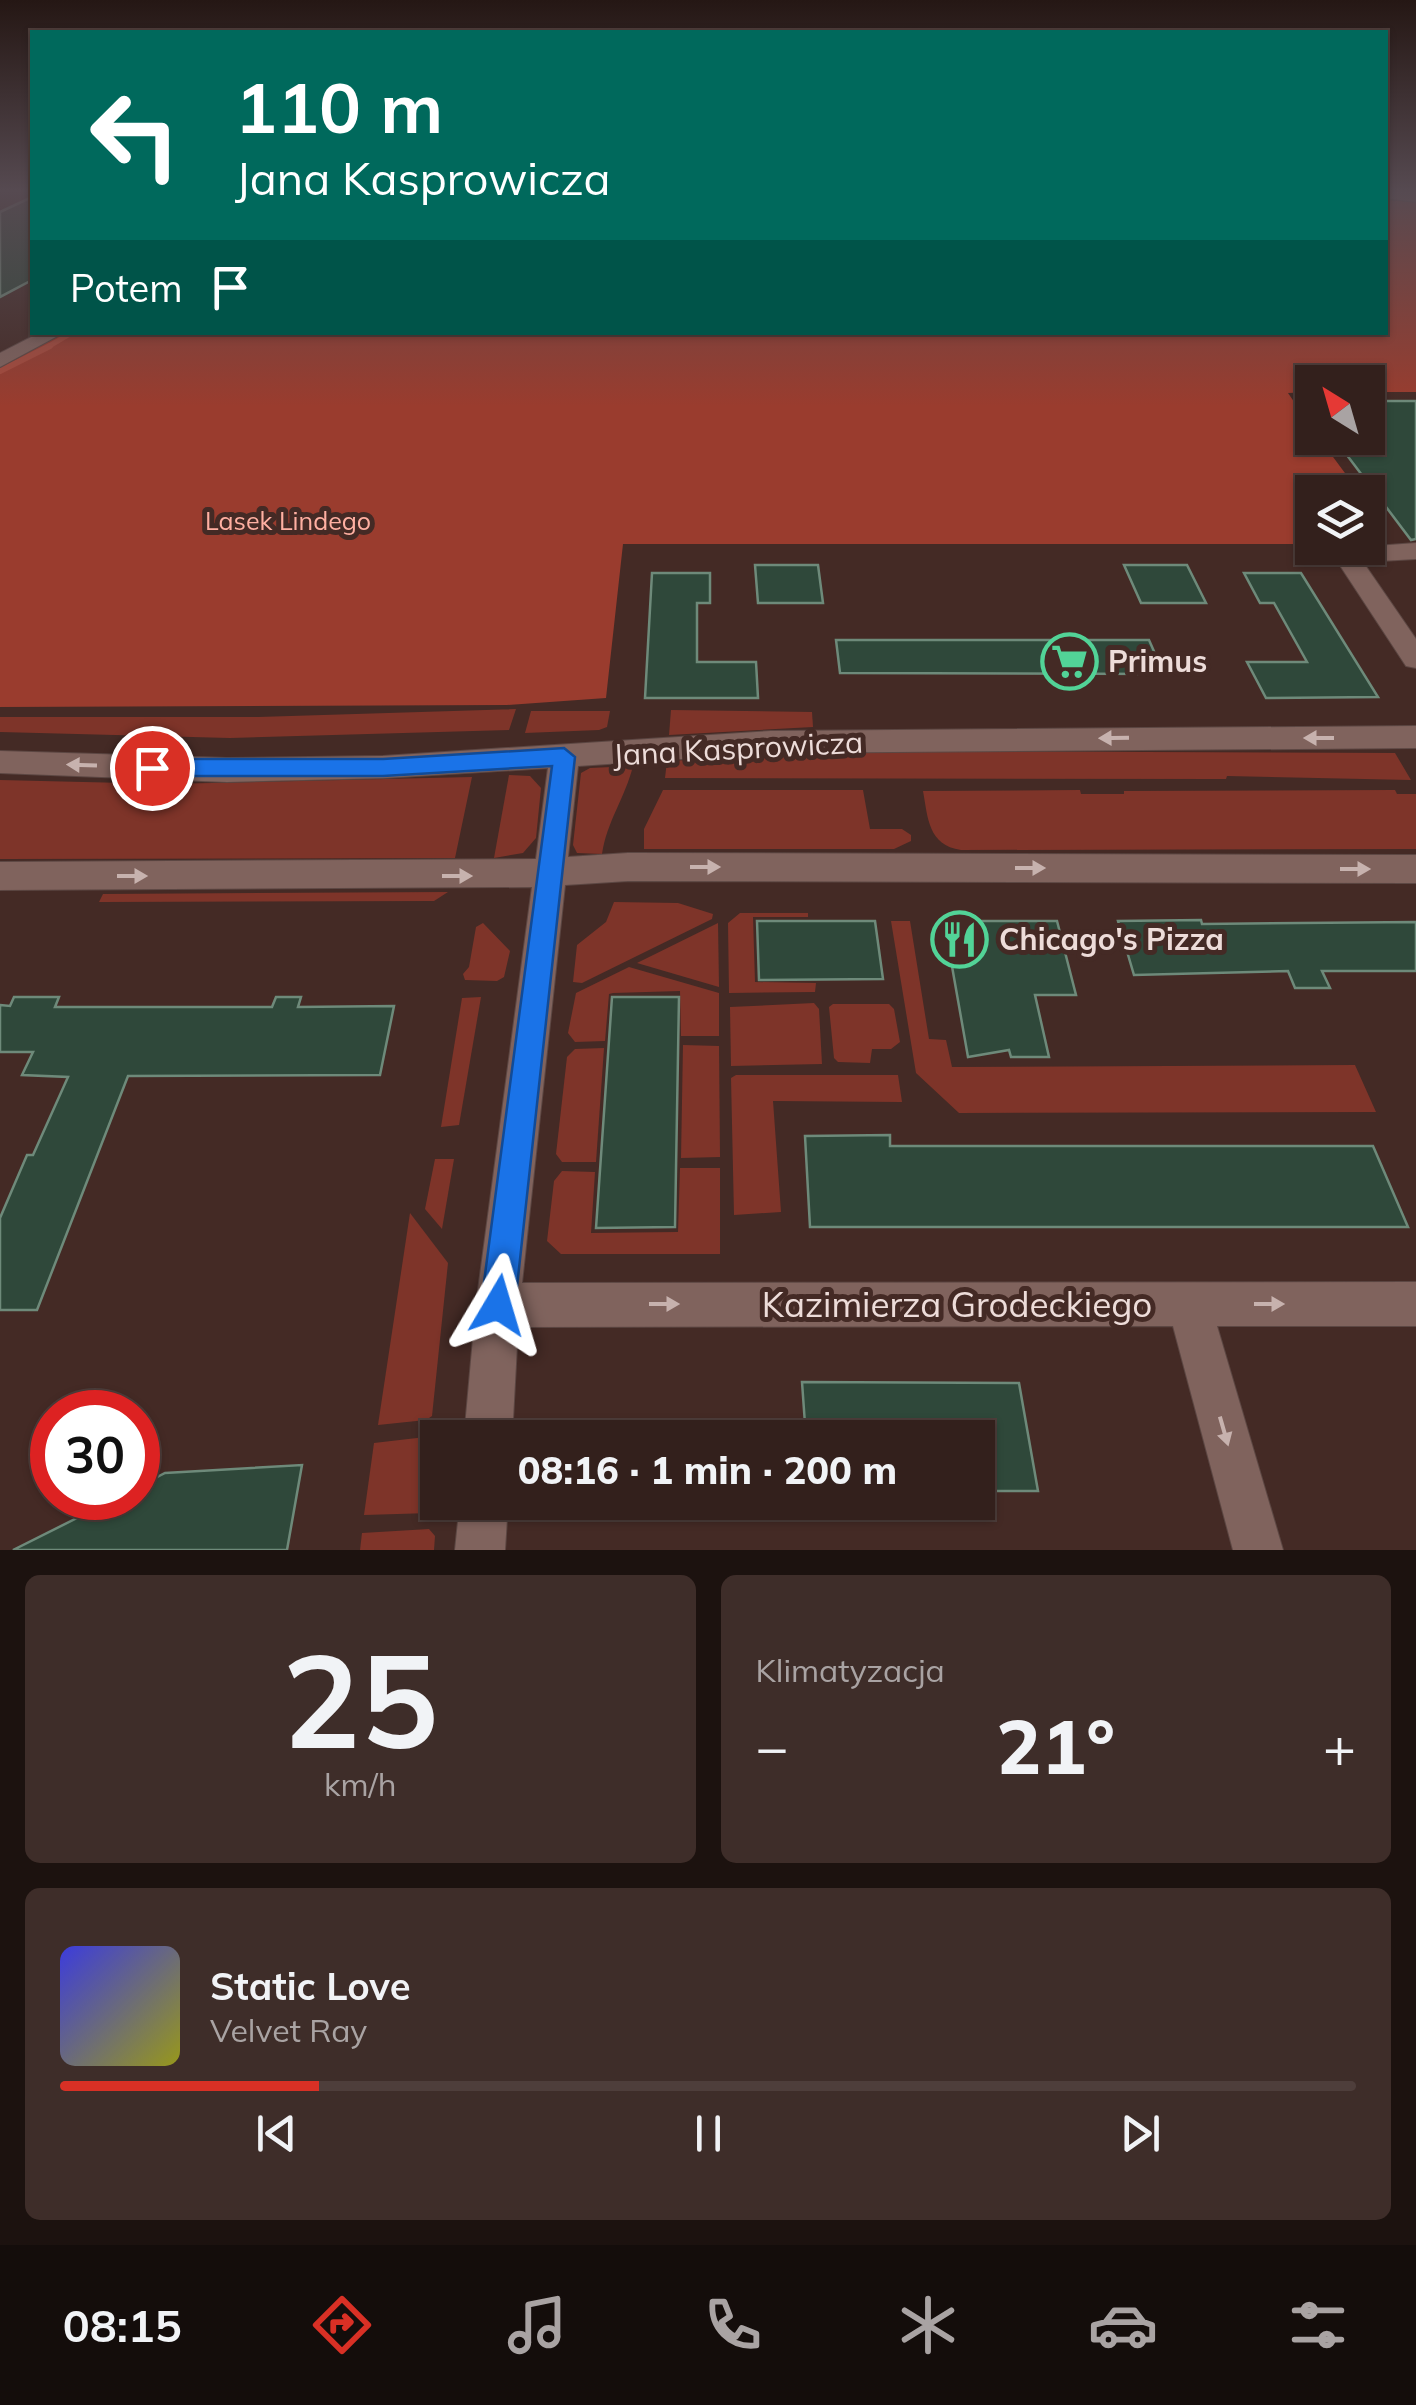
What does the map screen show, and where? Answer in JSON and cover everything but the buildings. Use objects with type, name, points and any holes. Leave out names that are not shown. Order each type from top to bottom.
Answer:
[{"type":"street","points":[[0,361],[50,335]]},
{"type":"street","points":[[1416,551],[1349,555],[1351,564],[1416,659]]},
{"type":"street","name":"Jana Kasprowicza","points":[[0,762],[227,770],[383,767],[771,742],[1416,738]]},
{"type":"street","points":[[489,1420],[498,1305],[564,757]]},
{"type":"street","points":[[0,876],[484,876],[628,867],[1416,869]]},
{"type":"street","points":[[1188,1304],[1258,1550]]},
{"type":"street","name":"Kazimierza Grodeckiego","points":[[498,1305],[1416,1304]]},
{"type":"street","points":[[480,1550],[482,1520]]},
{"type":"shaded area","points":[[516,709],[509,730],[230,738],[0,732],[0,717],[258,717]]},
{"type":"shaded area","points":[[671,710],[812,712],[813,727],[669,735]]},
{"type":"shaded area","points":[[531,711],[610,711],[607,727],[599,730],[525,733]]},
{"type":"shaded area","points":[[872,751],[1395,753],[1411,780],[1227,776],[665,778],[667,761]]},
{"type":"shaded area","points":[[633,766],[602,854],[577,853],[573,845],[581,773],[590,768]]},
{"type":"shaded area","points":[[509,775],[530,776],[541,788],[536,838],[523,853],[494,858]]},
{"type":"shaded area","points":[[472,777],[455,858],[0,859],[0,780],[167,784]]},
{"type":"shaded area","points":[[663,790],[863,790],[870,829],[902,829],[911,835],[911,841],[894,849],[644,849],[644,829]]},
{"type":"shaded area","points":[[1080,790],[1081,794],[1124,794],[1395,790],[1397,794],[1416,794],[1416,849],[961,850],[942,842],[931,829],[923,791]]},
{"type":"shaded area","points":[[448,892],[434,901],[99,902],[103,894]]},
{"type":"shaded area","points":[[614,902],[678,903],[713,914],[712,919],[582,983],[573,982],[577,945],[606,922]]},
{"type":"shaded area","points":[[740,913],[808,913],[808,917],[753,917],[755,982],[816,983],[815,992],[729,993],[728,923]]},
{"type":"shaded area","points":[[891,921],[910,921],[929,1039],[946,1040],[952,1067],[1355,1065],[1376,1112],[959,1113],[916,1073]]},
{"type":"shaded area","points":[[483,923],[510,951],[504,977],[497,981],[465,980],[463,974],[469,967],[476,927]]},
{"type":"shaded area","points":[[718,923],[719,987],[637,963]]},
{"type":"shaded area","points":[[629,967],[719,993],[719,1036],[681,1036],[680,991],[613,993],[609,994],[605,1041],[575,1042],[568,1033],[576,993]]},
{"type":"shaded area","points":[[481,997],[459,1125],[441,1127],[462,998]]},
{"type":"shaded area","points":[[814,1003],[819,1009],[822,1064],[731,1066],[730,1007]]},
{"type":"shaded area","points":[[889,1004],[894,1009],[900,1042],[891,1049],[872,1049],[870,1063],[838,1062],[834,1058],[829,1007]]},
{"type":"shaded area","points":[[683,1045],[719,1046],[720,1157],[681,1158]]},
{"type":"shaded area","points":[[604,1048],[596,1162],[562,1162],[556,1154],[567,1057],[575,1049]]},
{"type":"shaded area","points":[[898,1075],[902,1102],[773,1101],[781,1212],[734,1215],[731,1078]]},
{"type":"shaded area","points":[[435,1159],[454,1159],[442,1229],[425,1209]]},
{"type":"shaded area","points":[[680,1168],[720,1168],[720,1254],[561,1254],[547,1241],[554,1181],[562,1171],[595,1172],[591,1233],[678,1232]]},
{"type":"shaded area","points":[[410,1213],[448,1263],[432,1416],[378,1425]]},
{"type":"shaded area","points":[[420,1438],[420,1513],[364,1515],[374,1443]]},
{"type":"shaded area","points":[[429,1529],[435,1536],[434,1550],[360,1550],[362,1533]]},
{"type":"green space","name":"Lasek Lindego","points":[[1388,261],[1416,261],[1416,392],[1385,392],[1385,365],[1295,365],[1295,393],[1288,393],[1295,403],[1295,455],[1332,455],[1346,475],[1295,475],[1295,544],[623,544],[606,698],[507,705],[0,707],[0,365],[61,335],[1388,335]]},
{"type":"waterway","points":[[46,348],[68,335]]},
{"type":"waterway","points":[[46,348],[50,346]]},
{"type":"waterway","points":[[0,371],[46,348]]},
{"type":"place","name":"Primus","points":[[1069,661]]},
{"type":"place","name":"Chicago's Pizza","points":[[960,939]]},
{"type":"route","points":[[152,768],[383,767],[564,757],[498,1305]]}]
